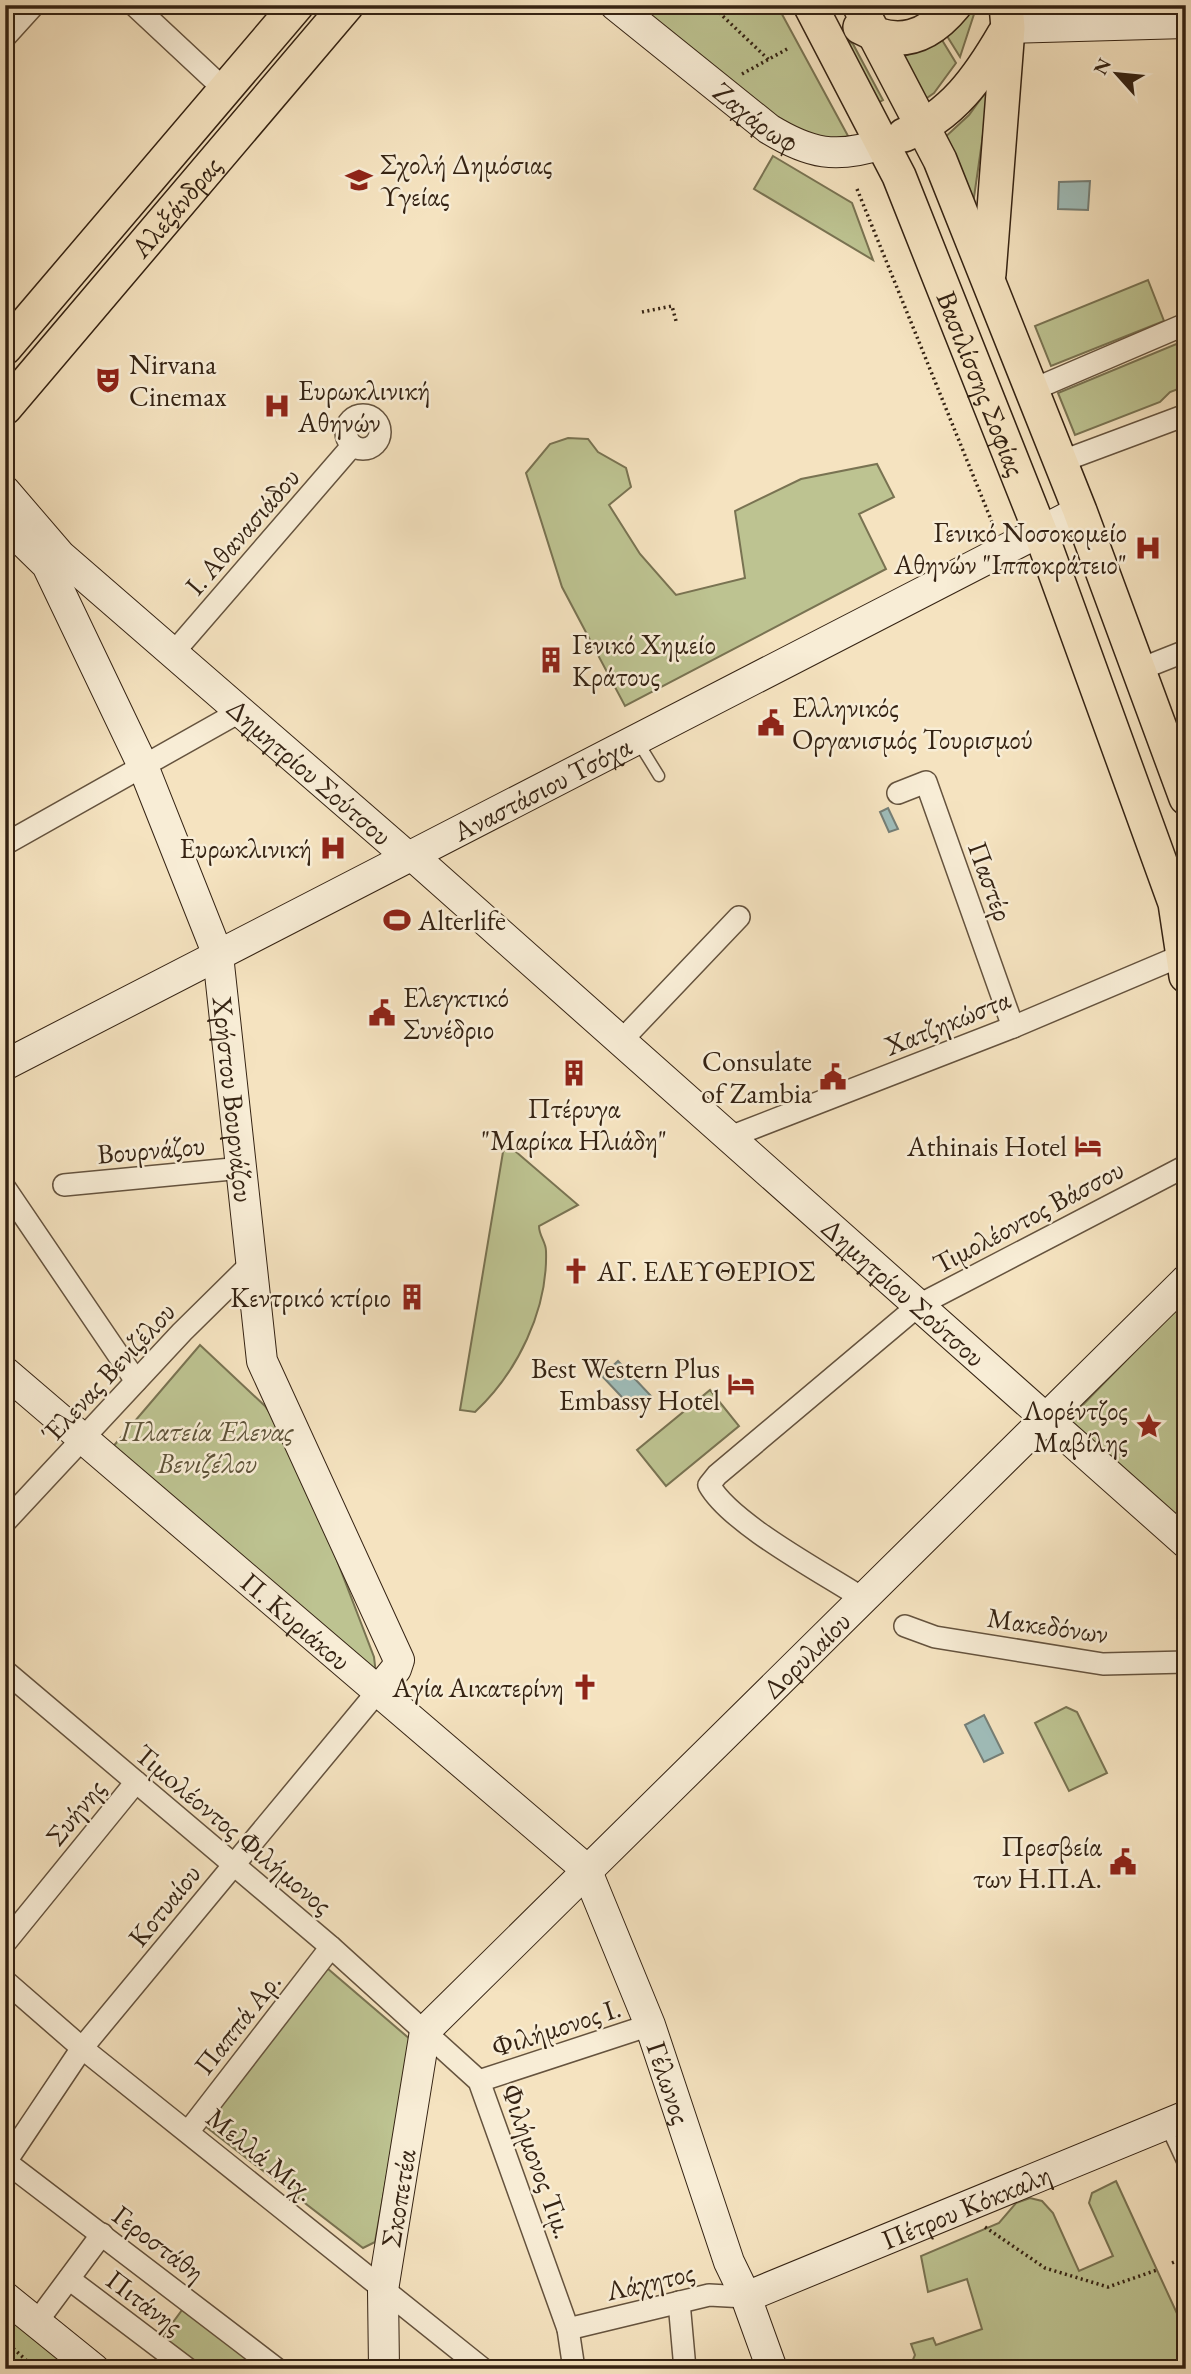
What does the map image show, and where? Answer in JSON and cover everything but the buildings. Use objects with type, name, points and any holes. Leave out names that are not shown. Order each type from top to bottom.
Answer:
[{"type":"main road","name":"Αλεξάνδρας","points":[[5,348],[297,5]]},
{"type":"main road","name":"Αλεξάνδρας","points":[[5,408],[347,5]]},
{"type":"main road","name":"Βασιλίσσης Σοφίας","points":[[810,5],[899,176],[1040,531],[1159,853],[1175,903],[1185,966]]},
{"type":"main road","points":[[831,5],[874,36],[885,39],[913,36],[939,23],[955,5]]},
{"type":"main road","name":"Βασιλίσσης Σοφίας","points":[[859,5],[940,160],[1080,511],[1186,798]]},
{"type":"main road","name":"Ζαχάρωφ","points":[[882,144],[923,128],[966,93],[1007,16]]},
{"type":"main road","points":[[989,284],[1007,16]]},
{"type":"street","points":[[5,37],[34,5]]},
{"type":"street","points":[[134,5],[225,90]]},
{"type":"street","name":"Ζαχάρωφ","points":[[615,5],[769,130],[785,139],[837,155],[882,144]]},
{"type":"street","points":[[1007,16],[1186,23]]},
{"type":"street","points":[[1032,390],[1186,324]]},
{"type":"street","points":[[1060,462],[1186,415]]},
{"type":"street","name":"Ι. Αθανασιάδου","points":[[174,652],[352,446]]},
{"type":"street","name":"Δημητρίου Σούτσου","points":[[5,491],[60,555],[408,857],[415,858],[1186,1543]]},
{"type":"street","name":"Αναστάσιου Τσόχα","points":[[5,1065],[1080,511]]},
{"type":"street","name":"Χρήστου Βουρνάζου","points":[[5,524],[47,565],[143,766],[218,955],[262,1361],[399,1660],[396,1669],[378,1691]]},
{"type":"street","points":[[1138,670],[1186,651]]},
{"type":"street","points":[[5,844],[241,711]]},
{"type":"street","name":"Παστέρ","points":[[898,793],[926,782],[1013,1027]]},
{"type":"street","points":[[621,1041],[739,917]]},
{"type":"street","name":"Χατζηκώστα","points":[[730,1138],[1013,1027],[1185,966]]},
{"type":"street","name":"Τιμολέοντος Βάσσου","points":[[862,1598],[761,1532],[715,1496],[709,1485],[727,1466],[919,1305],[1186,1166]]},
{"type":"street","name":"Βουρνάζου","points":[[64,1185],[242,1168]]},
{"type":"street","points":[[5,1188],[136,1381]]},
{"type":"street","name":"Έλενας Βενιζέλου","points":[[5,1522],[136,1381],[253,1262]]},
{"type":"street","name":"Δορυλαίου","points":[[425,2031],[586,1869],[1186,1280]]},
{"type":"street","name":"Π. Κυριάκου","points":[[5,1372],[586,1869]]},
{"type":"street","name":"Μακεδόνων","points":[[905,1626],[936,1637],[1103,1664],[1186,1662]]},
{"type":"street","name":"Τιμoλέοντος Φιλήμονος","points":[[5,1671],[331,1947],[425,2031]]},
{"type":"street","name":"Κοτυαίου","points":[[6,2163],[82,2048],[378,1691]]},
{"type":"street","name":"Συήνης","points":[[5,1944],[136,1782]]},
{"type":"street","name":"Γέλωνος","points":[[586,1869],[650,2025],[729,2262],[746,2297],[772,2369]]},
{"type":"street","name":"Παππά Αρ.","points":[[188,2132],[331,1947]]},
{"type":"street","name":"Μελλά Μιχ.","points":[[5,1981],[82,2048],[483,2369]]},
{"type":"street","name":"Φιλήμονος Ι.","points":[[479,2081],[650,2025]]},
{"type":"street","name":"Φιλήμονος Τιμ.","points":[[425,2031],[479,2081],[568,2329],[572,2368]]},
{"type":"street","name":"Σκοπετέα","points":[[384,2369],[383,2290],[425,2031]]},
{"type":"street","name":"Πέτρου Κόκκαλη","points":[[746,2297],[1175,2120]]},
{"type":"street","name":"Γεροστάθη","points":[[6,2163],[277,2369]]},
{"type":"street","points":[[36,2323],[102,2234]]},
{"type":"street","name":"Πιτάνης","points":[[69,2279],[188,2369]]},
{"type":"street","name":"Λάχητος","points":[[568,2329],[709,2295],[746,2297]]},
{"type":"street","points":[[5,2297],[94,2369]]},
{"type":"street","points":[[679,2302],[685,2369]]},
{"type":"lane","points":[[636,740],[659,776]]},
{"type":"lane","points":[[1175,2120],[1186,2170]]},
{"type":"path","points":[[711,5],[769,60]]},
{"type":"path","points":[[740,75],[789,48]]},
{"type":"path","points":[[857,188],[1003,550]]},
{"type":"path","points":[[642,312],[672,306],[676,321]]},
{"type":"path","points":[[977,2222],[1045,2268],[1108,2287],[1157,2270]]},
{"type":"path","points":[[1172,2263],[1186,2257]]},
{"type":"path","points":[[5,2341],[36,2369]]},
{"type":"green space","points":[[632,5],[777,5],[854,147],[791,131]]},
{"type":"green space","points":[[972,5],[977,5],[960,57],[947,36]]},
{"type":"green space","points":[[832,31],[853,44],[883,100],[874,105]]},
{"type":"green space","points":[[942,40],[956,63],[934,93],[924,100],[904,56]]},
{"type":"green space","points":[[985,93],[989,93],[971,218],[942,140],[969,115]]},
{"type":"green space","points":[[773,156],[852,203],[873,260],[754,189]]},
{"type":"green space","points":[[1148,280],[1164,321],[1051,366],[1035,326]]},
{"type":"green space","points":[[1186,340],[1186,386],[1170,392],[1160,402],[1075,435],[1058,393]]},
{"type":"green space","points":[[568,438],[588,439],[598,452],[626,468],[631,487],[609,505],[640,554],[676,595],[745,578],[735,511],[801,479],[877,464],[894,497],[859,514],[886,569],[625,706],[562,587],[526,473],[550,444]]},
{"type":"green space","points":[[508,1145],[578,1205],[539,1226],[546,1251],[545,1273],[542,1296],[527,1339],[504,1379],[475,1412],[460,1410],[503,1152]]},
{"type":"green space","points":[[1186,1299],[1186,1532],[1070,1429],[1069,1419]]},
{"type":"green space","name":"Πλατεία Έλενας Βενιζέλου","points":[[200,1345],[265,1406],[294,1448],[374,1657],[378,1691],[111,1449]]},
{"type":"green space","points":[[710,1390],[739,1426],[666,1486],[637,1450]]},
{"type":"green space","points":[[1066,1707],[1077,1712],[1107,1773],[1069,1791],[1035,1723]]},
{"type":"green space","points":[[327,1968],[411,2040],[375,2242],[363,2248],[205,2126]]},
{"type":"green space","points":[[1116,2181],[1186,2333],[1186,2369],[909,2369],[915,2355],[911,2344],[933,2338],[936,2345],[982,2329],[967,2279],[928,2292],[921,2256],[999,2223],[1016,2203],[1030,2198],[1042,2201],[1053,2213],[1079,2271],[1113,2256],[1089,2203],[1092,2193]]},
{"type":"green space","points":[[185,2306],[251,2356],[242,2369],[198,2369],[160,2340]]},
{"type":"green space","points":[[5,2312],[76,2369],[5,2369]]},
{"type":"water","points":[[1090,181],[1088,210],[1058,209],[1059,182]]},
{"type":"water","points":[[888,808],[898,829],[889,832],[880,812]]},
{"type":"water","points":[[618,1361],[651,1396],[635,1411],[602,1376]]},
{"type":"water","points":[[984,1715],[1003,1753],[984,1762],[965,1725]]},
{"type":"place","name":"Σχολή Δημόσιας Υγείας","points":[[359,180]]},
{"type":"place","name":"Nirvana Cinemax","points":[[108,380]]},
{"type":"place","name":"Ευρωκλινική Αθηνών","points":[[277,406]]},
{"type":"place","name":"Γενικό Νοσοκομείο Αθηνών \"Ιπποκράτειο\"","points":[[1148,548]]},
{"type":"place","name":"Γενικό Χημείο Κράτους","points":[[551,660]]},
{"type":"place","name":"Ελληνικός Οργανισμός Τουρισμού","points":[[771,723]]},
{"type":"place","name":"Ευρωκλινική","points":[[333,848]]},
{"type":"place","name":"Alterlife","points":[[397,920]]},
{"type":"place","name":"Ελεγκτικό Συνέδριο","points":[[382,1013]]},
{"type":"place","name":"Πτέρυγα \"Μαρίκα Ηλιάδη\"","points":[[574,1073]]},
{"type":"place","name":"Consulate of Zambia","points":[[833,1077]]},
{"type":"place","name":"Athinais Hotel","points":[[1088,1146]]},
{"type":"place","name":"ΑΓ. ΕΛΕΥΘΕΡΙΟΣ","points":[[576,1271]]},
{"type":"place","name":"Κεντρικό κτίριο","points":[[412,1297]]},
{"type":"place","name":"Best Western Plus Embassy Hotel","points":[[741,1384]]},
{"type":"place","name":"Λορέντζος Μαβίλης","points":[[1149,1426]]},
{"type":"place","name":"Αγία Αικατερίνη","points":[[585,1687]]},
{"type":"place","name":"Πρεσβεία των Η.Π.Α.","points":[[1123,1862]]}]
